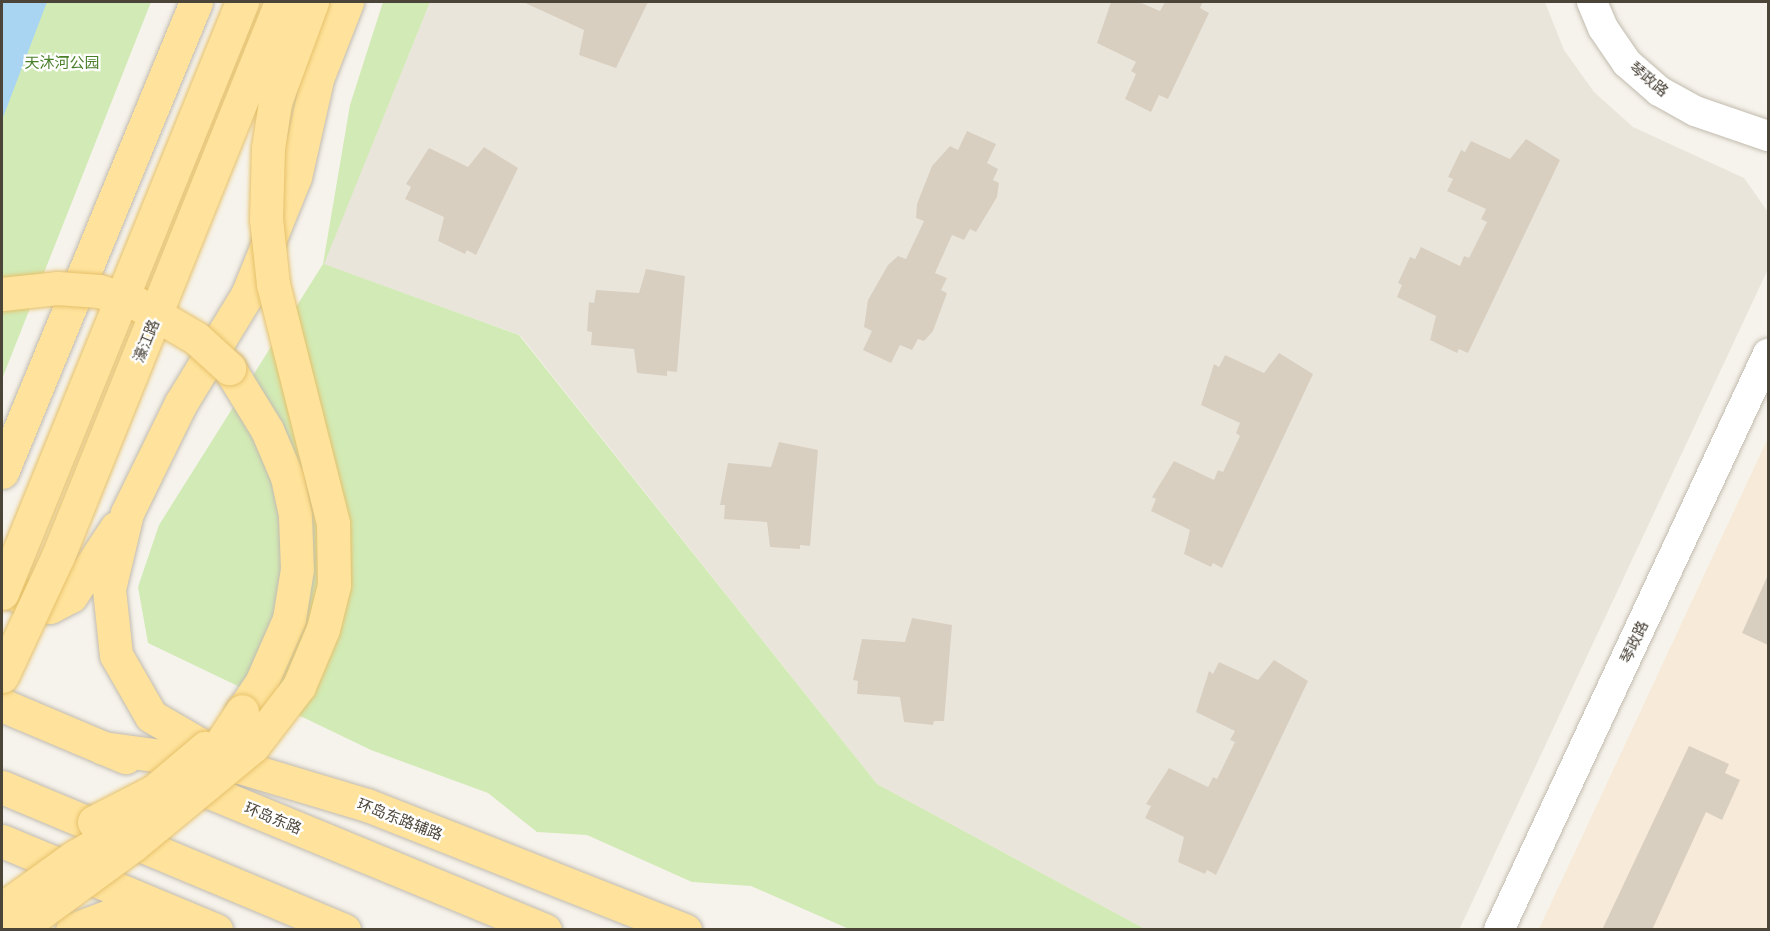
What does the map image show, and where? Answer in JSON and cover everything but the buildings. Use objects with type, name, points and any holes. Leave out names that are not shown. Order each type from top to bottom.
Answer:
[{"type":"main road","points":[[2,472],[196,2]]},
{"type":"main road","points":[[2,593],[242,2]]},
{"type":"main road","name":"濠江路","points":[[2,676],[58,556],[281,2]]},
{"type":"main road","points":[[17,930],[182,805],[253,746],[293,695],[323,629],[334,585],[333,523],[273,284],[266,219],[268,148],[275,102],[312,2]]},
{"type":"main road","points":[[2,584],[30,602],[50,607],[71,596],[126,513],[182,403],[248,295],[295,177],[317,79],[347,2]]},
{"type":"main road","points":[[2,294],[57,288],[99,291],[136,303],[196,338],[246,392],[287,477],[295,515],[297,569],[289,619],[261,683],[182,805],[122,829],[2,909]]},
{"type":"main road","points":[[126,513],[109,589],[116,655],[151,716],[240,767]]},
{"type":"main road","name":"环岛东路","points":[[2,705],[545,930]]},
{"type":"main road","points":[[2,881],[52,846],[153,791],[184,769],[242,711]]},
{"type":"main road","name":"环岛东路辅路","points":[[104,748],[240,767],[367,805],[685,930]]},
{"type":"main road","points":[[2,787],[344,930]]},
{"type":"main road","points":[[2,841],[216,930]]},
{"type":"main road","points":[[72,930],[120,912],[173,911]]},
{"type":"street","name":"琴政路","points":[[1592,2],[1603,28],[1627,63],[1659,91],[1695,111],[1768,136]]},
{"type":"street","name":"琴政路","points":[[1499,930],[1768,354]]},
{"type":"shaded area","points":[[430,2],[1545,2],[1564,50],[1594,92],[1633,127],[1744,178],[1768,212],[1768,269],[1459,930],[1145,929],[877,784],[520,335],[323,264]]},
{"type":"shaded area","points":[[1768,438],[1768,929],[1539,929]]},
{"type":"green space","name":"天沐河公园","points":[[2,2],[151,2],[2,379]]},
{"type":"green space","points":[[383,2],[430,2],[324,264],[519,335],[877,784],[1145,929],[849,929],[751,886],[692,882],[587,835],[537,832],[488,793],[371,750],[148,643],[138,587],[159,525],[323,264],[350,105]]},
{"type":"water","points":[[2,2],[47,2],[2,120]]}]
